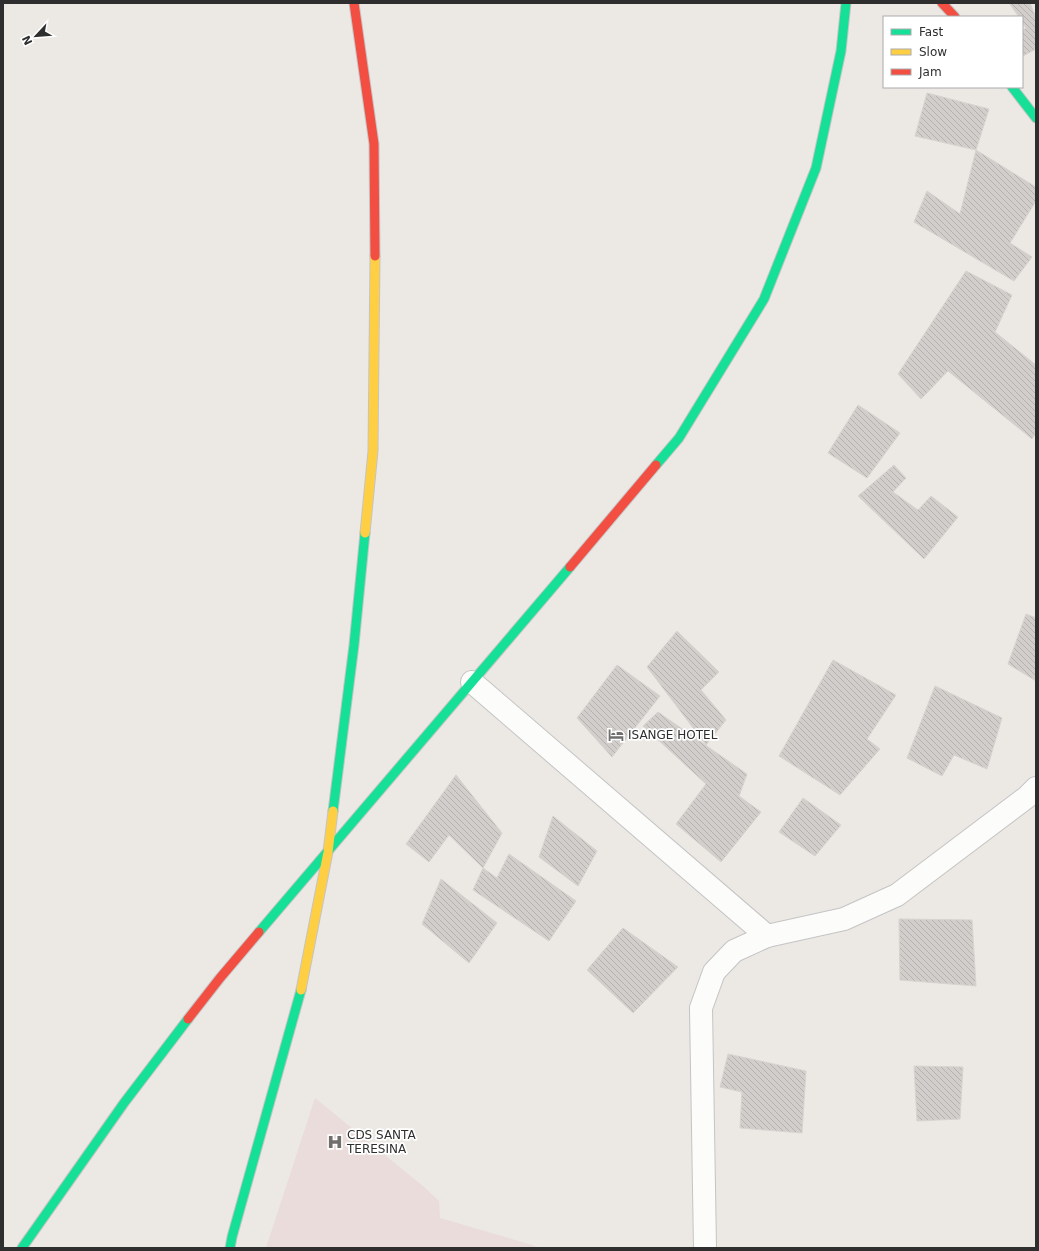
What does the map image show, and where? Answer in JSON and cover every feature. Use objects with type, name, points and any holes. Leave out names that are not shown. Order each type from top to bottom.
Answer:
[{"type":"main road","points":[[230,1248],[303,982],[328,852],[354,645],[373,451],[375,296],[374,144],[354,3]]},
{"type":"main road","points":[[22,1248],[124,1103],[215,984],[679,438],[764,299],[816,168],[841,51],[846,3]]},
{"type":"main road","points":[[942,3],[954,16]]},
{"type":"main road","points":[[1013,88],[1036,118]]},
{"type":"street","points":[[472,682],[767,936]]},
{"type":"street","points":[[705,1248],[701,1008],[714,972],[734,951],[767,936],[844,920],[897,895],[1027,797],[1036,788]]},
{"type":"shaded area","name":"CDS SANTA TERESINA","points":[[315,1098],[439,1201],[440,1218],[539,1248],[266,1248]]},
{"type":"building","points":[[1009,3],[1030,3],[1036,18],[1036,49],[1023,56],[1023,30],[1026,28],[1023,24],[1023,16],[1018,16]]},
{"type":"building","points":[[927,93],[989,109],[976,150],[915,136]]},
{"type":"building","points":[[976,150],[1036,187],[1036,201],[1010,243],[1032,257],[1014,281],[914,222],[927,191],[960,214]]},
{"type":"building","points":[[966,271],[1012,295],[995,332],[1036,365],[1036,433],[1032,439],[948,371],[921,399],[898,374]]},
{"type":"building","points":[[858,405],[900,433],[867,478],[828,453]]},
{"type":"building","points":[[894,465],[906,478],[893,492],[918,510],[931,496],[958,517],[924,559],[858,496]]},
{"type":"building","points":[[1026,614],[1036,618],[1036,681],[1008,664]]},
{"type":"building","points":[[677,631],[719,672],[701,690],[726,720],[706,745],[647,667]]},
{"type":"building","points":[[833,660],[896,695],[867,739],[880,749],[840,795],[779,756]]},
{"type":"building","points":[[617,665],[660,696],[612,757],[577,718]]},
{"type":"building","points":[[935,686],[1002,718],[987,769],[954,755],[942,776],[907,758]]},
{"type":"building","points":[[658,712],[747,774],[739,796],[761,812],[721,862],[676,824],[706,784],[643,726]]},
{"type":"building","points":[[456,775],[502,833],[483,868],[449,835],[429,862],[406,844]]},
{"type":"building","points":[[803,798],[841,825],[815,856],[779,832]]},
{"type":"building","points":[[553,816],[597,851],[578,886],[539,857]]},
{"type":"building","points":[[509,854],[576,901],[549,941],[473,890],[483,868],[497,878]]},
{"type":"building","points":[[441,879],[497,923],[469,963],[422,924]]},
{"type":"building","points":[[899,919],[972,920],[976,986],[900,980]]},
{"type":"building","points":[[623,928],[678,967],[633,1013],[587,970]]},
{"type":"building","points":[[728,1054],[806,1071],[802,1133],[740,1128],[742,1092],[720,1087]]},
{"type":"building","points":[[914,1066],[963,1067],[960,1119],[917,1121]]},
{"type":"traffic: fast","points":[[656,465],[679,438],[764,299],[816,168],[841,51],[846,3]]},
{"type":"traffic: fast","points":[[1013,88],[1036,118]]},
{"type":"traffic: fast","points":[[333,811],[354,645],[365,533]]},
{"type":"traffic: fast","points":[[259,932],[570,567]]},
{"type":"traffic: fast","points":[[230,1248],[301,990]]},
{"type":"traffic: fast","points":[[22,1248],[124,1103],[188,1019]]},
{"type":"traffic: slow","points":[[365,533],[373,451],[375,256]]},
{"type":"traffic: slow","points":[[301,990],[328,852],[333,811]]},
{"type":"traffic: jam","points":[[354,3],[374,144],[375,256]]},
{"type":"traffic: jam","points":[[942,3],[954,16]]},
{"type":"traffic: jam","points":[[570,567],[656,465]]},
{"type":"traffic: jam","points":[[188,1019],[259,932]]},
{"type":"place","name":"ISANGE HOTEL","points":[[616,735]]},
{"type":"place","name":"CDS SANTA TERESINA","points":[[335,1142]]}]
